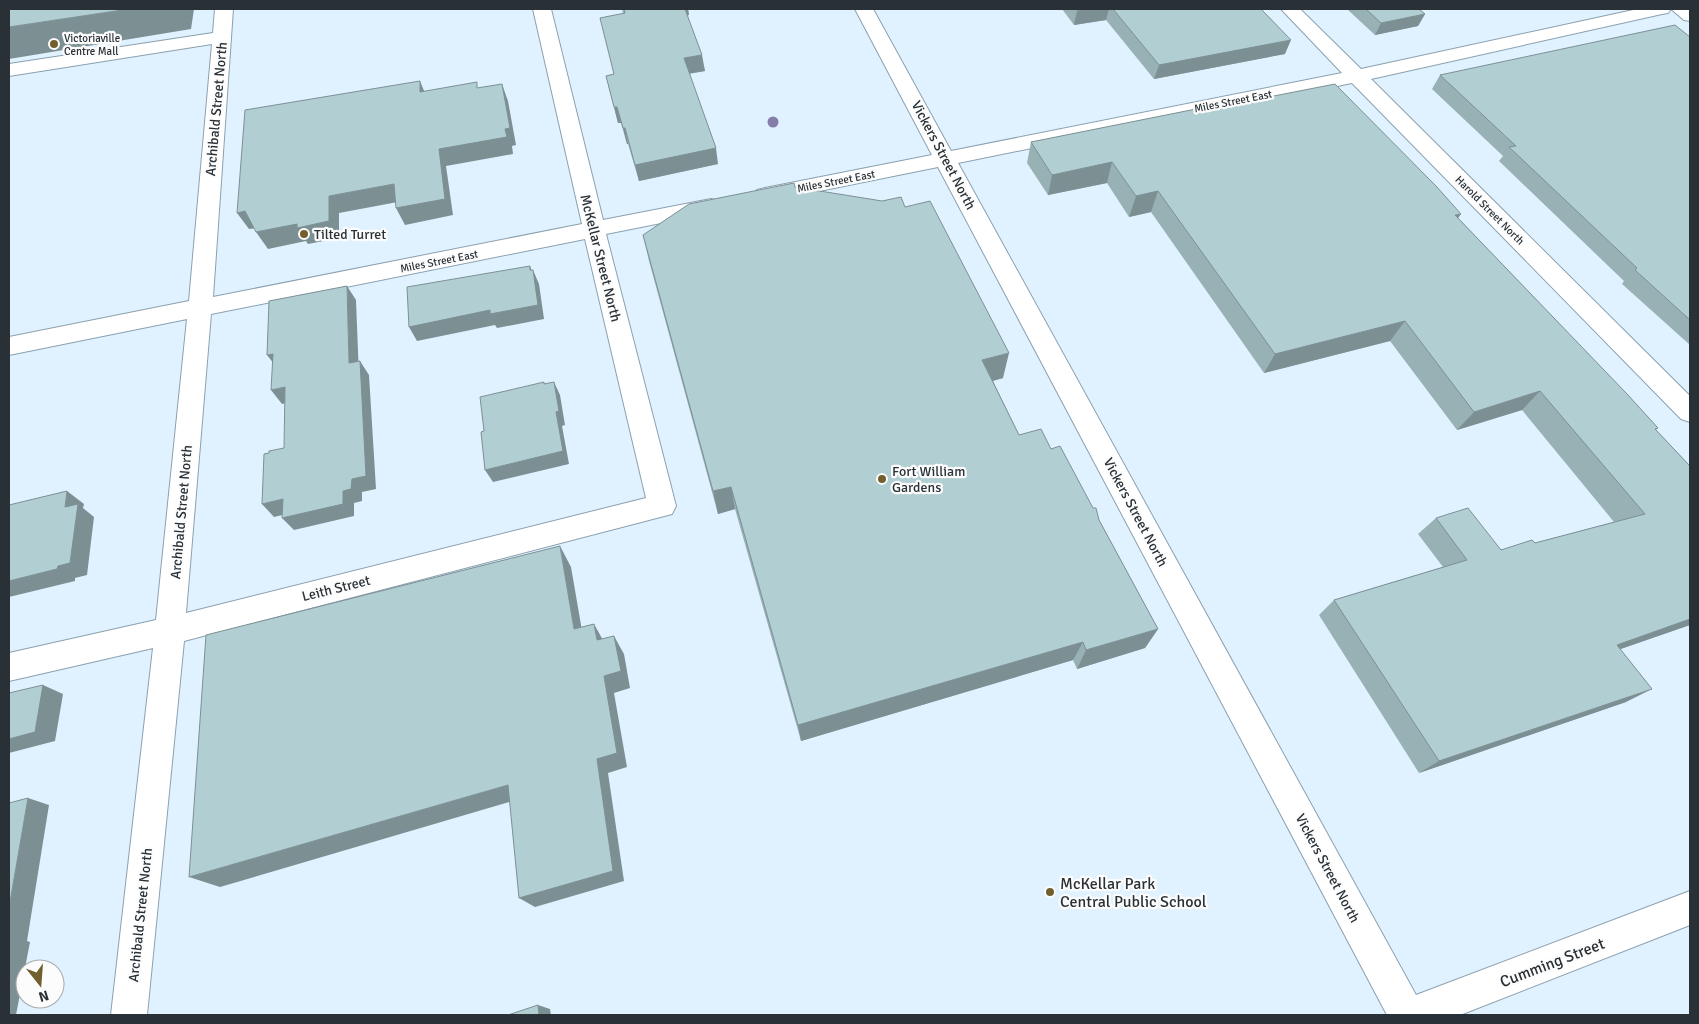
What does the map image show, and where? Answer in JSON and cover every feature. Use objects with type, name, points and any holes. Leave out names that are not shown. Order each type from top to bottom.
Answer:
[{"type":"street","name":"Archibald Street North","points":[[129,1015],[170,631],[200,309],[224,9]]},
{"type":"street","name":"McKellar Street North","points":[[542,9],[662,506]]},
{"type":"street","name":"Vickers Street North","points":[[864,9],[1407,1015]]},
{"type":"street","name":"Harold Street North","points":[[1290,9],[1690,412]]},
{"type":"street","name":"Miles Street East","points":[[9,346],[1358,76],[1662,9]]},
{"type":"street","points":[[1680,9],[1690,16]]},
{"type":"street","points":[[9,70],[222,37]]},
{"type":"street","name":"Leith Street","points":[[9,667],[170,631],[662,506]]},
{"type":"street","name":"Cumming Street","points":[[1413,1015],[1690,908]]},
{"type":"building","points":[[9,9],[129,9],[9,27]]},
{"type":"building","points":[[624,9],[685,9],[702,55],[684,58],[716,148],[635,165],[625,128],[623,128],[617,107],[614,107],[606,76],[614,74],[600,18],[625,13]]},
{"type":"building","points":[[1113,9],[1261,9],[1291,40],[1159,65]]},
{"type":"building","points":[[1366,9],[1419,9],[1425,14],[1381,23]]},
{"type":"building","points":[[1675,25],[1690,37],[1690,320],[1635,270],[1637,268],[1509,147],[1516,146],[1440,75]]},
{"type":"building","points":[[420,81],[420,92],[477,82],[477,88],[502,84],[510,128],[505,129],[507,137],[439,149],[445,199],[396,208],[394,184],[329,196],[329,221],[297,228],[297,224],[256,232],[245,211],[237,213],[245,110]]},
{"type":"building","points":[[1335,84],[1436,186],[1461,214],[1455,215],[1628,395],[1658,428],[1655,429],[1690,466],[1690,619],[1617,645],[1652,689],[1439,761],[1334,600],[1467,560],[1436,518],[1468,508],[1501,550],[1532,540],[1535,543],[1645,514],[1540,391],[1474,412],[1405,321],[1275,354],[1158,191],[1136,196],[1112,162],[1052,175],[1031,142],[1231,102],[1233,104]]},
{"type":"building","name":"Fort William Gardens","points":[[794,183],[795,187],[882,201],[901,197],[905,207],[930,201],[1009,353],[982,360],[1019,435],[1041,429],[1051,449],[1060,446],[1093,508],[1096,508],[1099,520],[1158,629],[1086,650],[1083,642],[798,725],[731,487],[713,491],[643,235],[689,204]]},
{"type":"building","points":[[530,266],[530,270],[533,270],[538,305],[490,314],[490,310],[409,327],[407,287]]},
{"type":"building","points":[[347,286],[349,363],[360,361],[366,476],[352,479],[351,489],[343,491],[343,504],[282,518],[283,499],[262,504],[264,454],[284,448],[285,387],[271,390],[273,354],[267,355],[269,301]]},
{"type":"building","points":[[544,382],[544,384],[554,382],[559,411],[556,412],[563,451],[485,470],[481,432],[484,431],[480,397]]},
{"type":"building","points":[[67,491],[65,507],[78,504],[70,563],[58,566],[57,569],[9,581],[9,505]]},
{"type":"building","points":[[560,546],[574,629],[594,624],[597,640],[614,636],[621,671],[604,676],[617,753],[597,759],[613,871],[519,898],[508,785],[189,877],[206,635]]},
{"type":"building","points":[[43,685],[35,732],[9,739],[9,693]]},
{"type":"building","points":[[28,798],[9,908],[9,803]]},
{"type":"building","points":[[538,1005],[539,1015],[508,1015]]},
{"type":"place","name":"Victoriaville Centre Mall","points":[[54,44]]},
{"type":"place","name":"Tilted Turret","points":[[304,234]]},
{"type":"place","name":"Fort William Gardens","points":[[882,479]]},
{"type":"place","name":"McKellar Park Central Public School","points":[[1050,892]]}]
